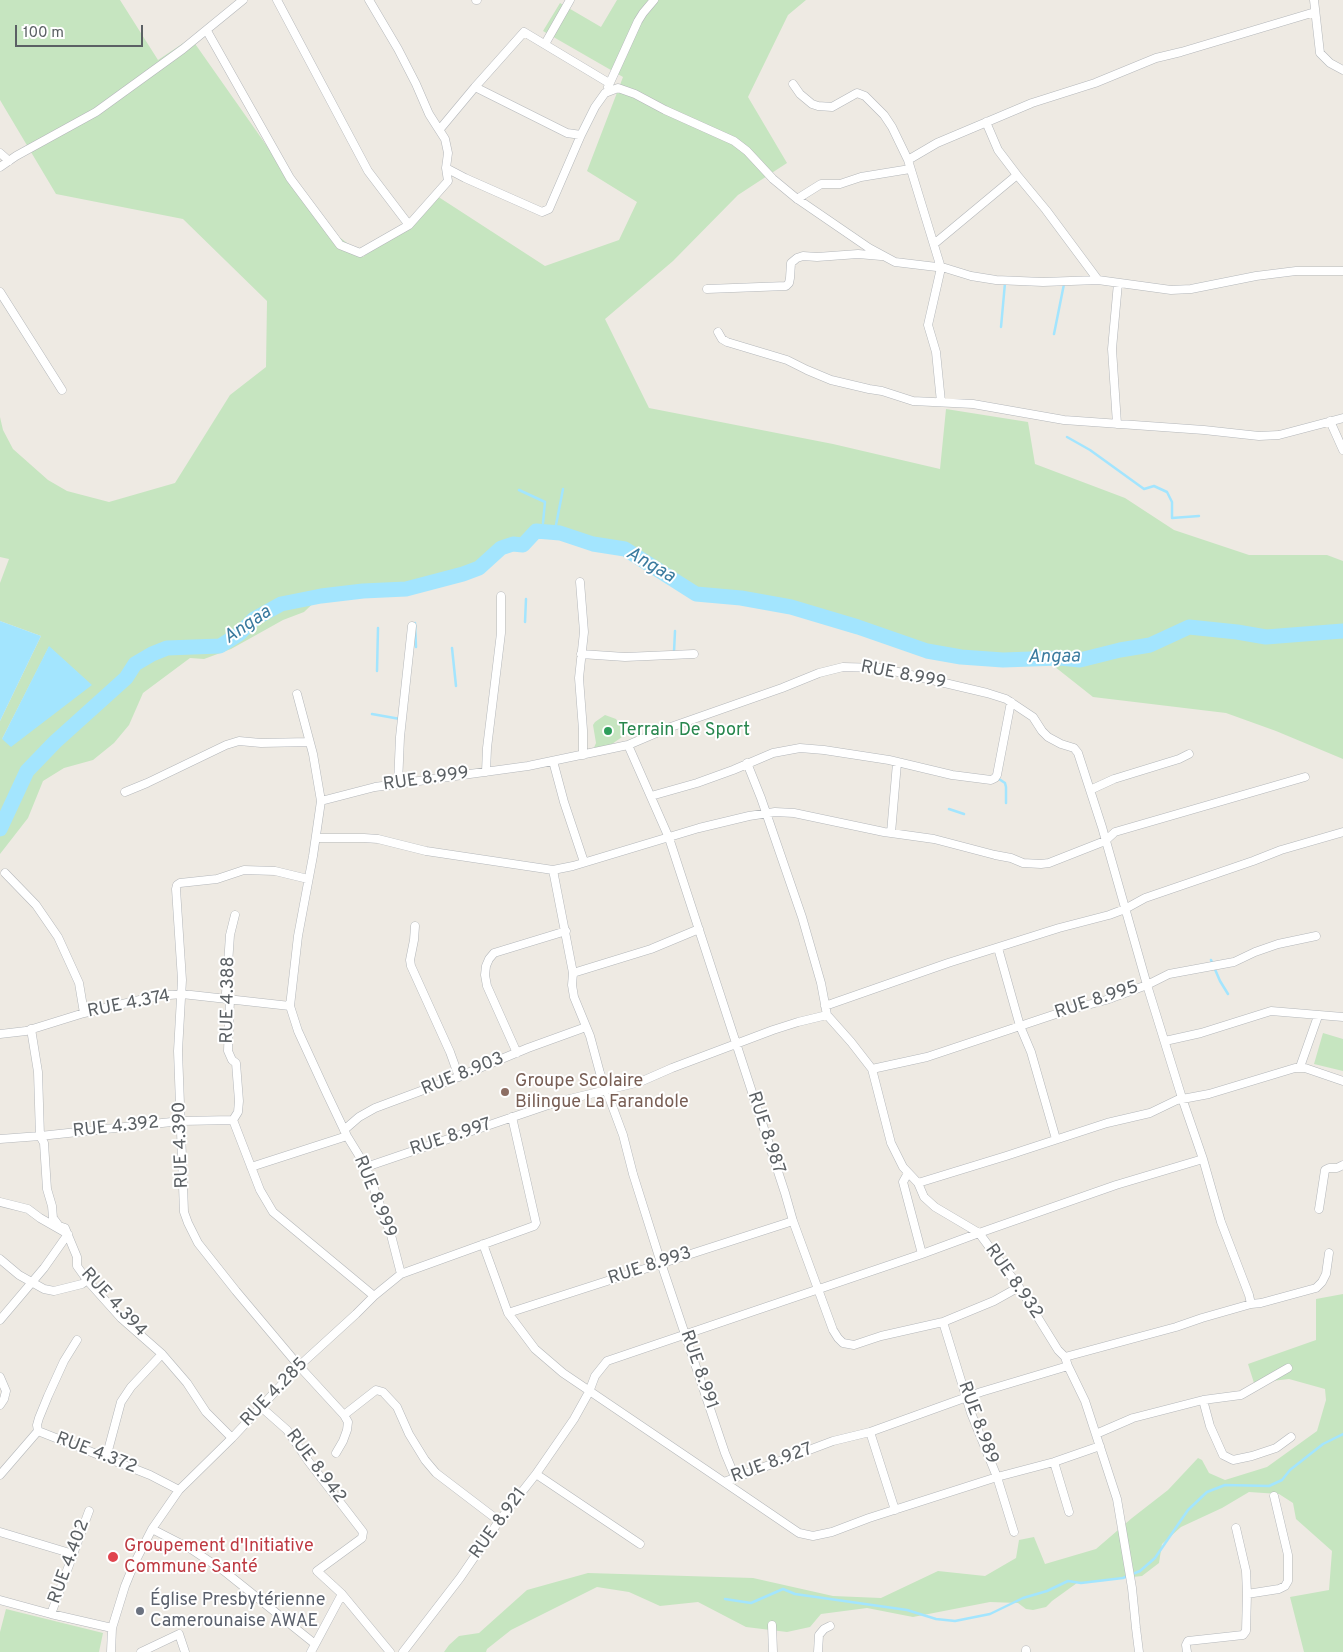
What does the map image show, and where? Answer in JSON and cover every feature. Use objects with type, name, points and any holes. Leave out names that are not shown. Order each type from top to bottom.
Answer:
[{"type":"street","points":[[0,167],[96,112],[243,0]]},
{"type":"street","points":[[277,0],[368,170],[409,225]]},
{"type":"street","points":[[206,30],[290,178],[340,245],[360,253],[409,225],[448,181],[446,168],[448,153],[445,139],[429,114],[407,67],[369,0]]},
{"type":"street","points":[[545,44],[570,0]]},
{"type":"street","points":[[446,168],[542,212],[549,209],[580,134],[605,93],[638,21],[654,0]]},
{"type":"street","points":[[1315,0],[1320,53],[1330,63],[1343,70]]},
{"type":"street","points":[[908,160],[937,143],[1032,103],[1095,83],[1156,58],[1200,47],[1315,12]]},
{"type":"street","points":[[440,129],[524,32],[609,83]]},
{"type":"street","points":[[793,84],[800,94],[812,104],[818,106],[832,108],[857,93],[865,96],[892,127],[908,160],[941,268],[928,325],[936,352],[941,402]]},
{"type":"street","points":[[475,87],[567,133],[580,134]]},
{"type":"street","points":[[605,93],[618,88],[624,89],[734,141],[747,151],[773,179],[797,199],[884,257],[906,265],[941,268],[996,280],[1043,282],[1098,280],[1171,290],[1191,289],[1256,276],[1296,271],[1343,271]]},
{"type":"street","points":[[986,122],[998,150],[1098,280]]},
{"type":"street","points":[[0,153],[8,161]]},
{"type":"street","points":[[797,199],[808,194],[821,184],[840,184],[861,177],[910,169]]},
{"type":"street","points":[[934,244],[1017,175]]},
{"type":"street","points":[[708,289],[786,286],[789,283],[791,263],[803,256],[817,257],[858,254],[884,257]]},
{"type":"street","points":[[1117,424],[1112,349],[1118,282]]},
{"type":"street","points":[[0,292],[62,390]]},
{"type":"street","points":[[718,332],[722,339],[730,344],[786,360],[831,380],[882,391],[913,401],[1005,408],[1064,420],[1259,436],[1279,435],[1343,418]]},
{"type":"street","points":[[1330,421],[1343,450]]},
{"type":"street","points":[[580,582],[584,632],[579,678],[583,755]]},
{"type":"street","points":[[486,772],[490,713],[501,633],[501,596]]},
{"type":"street","points":[[398,784],[400,737],[412,626]]},
{"type":"street","points":[[581,654],[625,657],[694,654]]},
{"type":"street","name":"RUE 8.999","points":[[401,1274],[391,1235],[366,1167],[346,1133],[298,1031],[290,1006],[298,936],[321,801],[375,787],[554,761],[628,745],[668,728],[819,673],[843,667],[881,668],[987,693],[1011,702],[1033,716],[1048,737],[1074,748],[1078,753],[1102,827],[1147,985]]},
{"type":"street","points":[[296,694],[309,742],[321,801]]},
{"type":"street","points":[[651,796],[697,784],[773,753],[800,748],[897,762],[952,775],[991,780],[995,778],[1011,702]]},
{"type":"street","points":[[125,792],[148,783],[226,745],[239,741],[261,743],[309,742]]},
{"type":"street","name":"RUE 8.987","points":[[628,745],[669,838],[735,1045],[785,1193],[792,1221],[833,1330],[843,1343],[854,1345],[881,1336],[943,1322],[994,1301],[1019,1287]]},
{"type":"street","points":[[1090,790],[1114,779],[1179,759],[1189,754]]},
{"type":"street","points":[[554,761],[568,815],[584,862]]},
{"type":"street","points":[[891,833],[897,762]]},
{"type":"street","points":[[748,763],[802,916],[821,983],[826,1011],[872,1069],[891,1143],[903,1167],[918,1183],[924,1197],[935,1207],[979,1233],[1116,1185],[1203,1159]]},
{"type":"street","points":[[316,838],[378,839],[426,851],[552,870],[707,826],[766,813],[794,813],[891,833],[934,839],[1034,864],[1049,863],[1105,840],[1115,832],[1305,777]]},
{"type":"street","name":"RUE 8.997","points":[[366,1167],[557,1102],[640,1082],[672,1068],[826,1011],[878,987],[1124,909],[1145,898],[1281,850],[1343,832]]},
{"type":"street","name":"RUE 4.390","points":[[299,1366],[198,1243],[184,1212],[178,1051],[182,994],[176,897],[177,885],[224,878],[244,870],[275,871],[308,878]]},
{"type":"street","name":"RUE 8.991","points":[[552,870],[566,931],[573,973],[574,997],[623,1135],[633,1174],[661,1263],[725,1453],[735,1477]]},
{"type":"street","points":[[5,873],[36,905],[58,937],[79,983],[84,1013]]},
{"type":"street","name":"RUE 4.388","points":[[233,1120],[238,1112],[239,1101],[236,1063],[228,1052],[230,999],[226,993],[230,935],[235,915]]},
{"type":"street","points":[[415,926],[410,960],[411,966],[450,1052],[459,1077]]},
{"type":"street","points":[[573,973],[651,949],[699,929]]},
{"type":"street","points":[[517,1053],[487,986],[485,975],[488,959],[494,953],[566,931]]},
{"type":"street","points":[[1147,985],[1169,974],[1234,962],[1278,944],[1316,936]]},
{"type":"street","points":[[998,948],[1020,1026],[1031,1052],[1056,1140]]},
{"type":"street","name":"RUE 8.995","points":[[872,1069],[927,1057],[1106,1000],[1147,985],[1203,1159],[1221,1222],[1251,1304]]},
{"type":"street","name":"RUE 4.374","points":[[0,1034],[31,1029],[84,1013],[157,996],[182,994],[290,1006]]},
{"type":"street","points":[[1165,1041],[1201,1033],[1271,1011],[1343,1017]]},
{"type":"street","points":[[1300,1067],[1318,1016]]},
{"type":"street","name":"RUE 8.903","points":[[346,1133],[358,1117],[369,1111],[586,1027]]},
{"type":"street","name":"RUE 4.394","points":[[31,1029],[38,1072],[40,1136],[44,1143],[47,1188],[53,1218],[56,1224],[65,1228],[77,1257],[77,1266],[87,1280],[121,1318],[162,1354],[187,1383],[206,1412],[232,1438]]},
{"type":"street","points":[[918,1183],[1107,1123],[1150,1112],[1182,1098],[1209,1094],[1300,1067],[1343,1081]]},
{"type":"street","name":"RUE 4.285","points":[[112,1652],[112,1628],[125,1586],[152,1529],[179,1490],[232,1438],[299,1366],[374,1296],[401,1274],[534,1226],[536,1219],[512,1117]]},
{"type":"street","points":[[233,1120],[260,1190],[273,1212],[374,1296]]},
{"type":"street","name":"RUE 4.392","points":[[0,1138],[40,1136],[181,1121],[233,1120]]},
{"type":"street","points":[[251,1167],[346,1133]]},
{"type":"street","points":[[1319,1209],[1325,1170],[1343,1165]]},
{"type":"street","points":[[908,1173],[903,1182],[922,1254]]},
{"type":"street","points":[[0,1202],[28,1210],[68,1234],[33,1282],[0,1320]]},
{"type":"street","name":"RUE 8.993","points":[[508,1313],[792,1221]]},
{"type":"street","name":"RUE 8.932","points":[[589,1392],[595,1376],[607,1361],[818,1290],[979,1233],[1019,1287],[1058,1350],[1065,1357],[1085,1401],[1117,1499],[1132,1588],[1140,1652]]},
{"type":"street","name":"RUE 8.927","points":[[483,1244],[508,1313],[535,1349],[589,1392],[724,1482],[833,1441],[870,1432],[966,1397],[1068,1366]]},
{"type":"street","points":[[1065,1357],[1176,1327],[1251,1304],[1316,1288],[1326,1274],[1329,1253]]},
{"type":"street","points":[[0,1259],[19,1276],[44,1289],[54,1290],[82,1284],[87,1280]]},
{"type":"street","name":"RUE 8.989","points":[[943,1322],[966,1397],[996,1477],[1054,1462],[1100,1446]]},
{"type":"street","points":[[38,1431],[37,1425],[48,1396],[64,1361],[77,1340]]},
{"type":"street","points":[[106,1458],[121,1402],[131,1387],[162,1354]]},
{"type":"street","points":[[299,1366],[344,1415],[348,1422],[343,1441],[336,1452]]},
{"type":"street","points":[[1096,1434],[1133,1418],[1203,1400],[1241,1395],[1288,1368]]},
{"type":"street","points":[[0,1378],[6,1390],[0,1405]]},
{"type":"street","points":[[344,1415],[376,1390],[383,1392],[397,1408],[425,1460],[436,1473],[499,1521]]},
{"type":"street","name":"RUE 8.921","points":[[402,1652],[460,1578],[499,1521],[536,1474],[574,1419],[589,1392]]},
{"type":"street","points":[[1203,1400],[1210,1426],[1223,1455],[1233,1460],[1276,1448],[1292,1437]]},
{"type":"street","name":"RUE 8.942","points":[[261,1406],[287,1430],[309,1462],[364,1532],[362,1538],[317,1571],[342,1594]]},
{"type":"street","name":"RUE 4.372","points":[[0,1475],[38,1431],[150,1476],[179,1490]]},
{"type":"street","points":[[870,1432],[895,1510]]},
{"type":"street","points":[[1054,1462],[1069,1512]]},
{"type":"street","points":[[536,1474],[640,1544]]},
{"type":"street","points":[[724,1482],[799,1533],[808,1536],[832,1532],[996,1477],[1014,1532]]},
{"type":"street","points":[[1247,1594],[1279,1589],[1285,1586],[1288,1581],[1288,1555],[1274,1496]]},
{"type":"street","name":"RUE 4.402","points":[[51,1614],[89,1511]]},
{"type":"street","points":[[1187,1648],[1188,1641],[1243,1635],[1246,1631],[1246,1571],[1236,1528]]},
{"type":"street","points":[[152,1529],[191,1549],[224,1571],[313,1648],[342,1594],[390,1652]]},
{"type":"street","points":[[0,1532],[74,1554]]},
{"type":"street","points":[[0,1600],[112,1628]]},
{"type":"street","points":[[772,1625],[772,1652]]},
{"type":"street","points":[[818,1652],[819,1635],[824,1628],[830,1626]]},
{"type":"street","points":[[141,1652],[179,1634],[185,1652]]},
{"type":"green space","points":[[0,0],[120,0],[158,60],[191,38],[321,223],[363,257],[437,196],[545,266],[619,240],[637,202],[587,171],[623,77],[543,31],[560,3],[601,27],[617,0],[806,0],[788,15],[748,97],[787,163],[738,195],[673,261],[605,319],[649,408],[833,444],[940,469],[946,409],[1028,422],[1035,464],[1125,498],[1174,530],[1249,555],[1327,555],[1343,561],[1343,759],[1276,731],[1226,713],[1093,697],[1045,659],[1003,660],[961,657],[927,651],[858,627],[791,607],[741,598],[696,594],[625,549],[605,547],[560,533],[540,530],[536,531],[523,545],[513,544],[501,548],[479,568],[463,574],[406,589],[321,596],[304,612],[283,620],[231,649],[204,659],[190,658],[143,693],[129,725],[114,743],[93,760],[64,768],[43,781],[28,818],[0,854],[0,721],[41,636],[0,621],[0,583],[9,559],[0,557],[0,417],[3,430],[13,449],[48,480],[67,491],[109,502],[175,483],[230,395],[266,367],[267,301],[183,219],[56,194],[0,100]],"holes":[[[49,647],[91,685],[2,739]]]},
{"type":"green space","name":"Terrain De Sport","points":[[605,715],[616,719],[622,729],[622,737],[612,744],[611,747],[593,750],[596,743],[593,725]]},
{"type":"green space","points":[[1323,1033],[1343,1039],[1343,1071],[1314,1064]]},
{"type":"green space","points":[[1343,1294],[1343,1652],[1304,1652],[1290,1597],[1329,1590],[1332,1551],[1296,1519],[1293,1503],[1279,1494],[1249,1492],[1222,1508],[1181,1527],[1162,1544],[1159,1563],[1142,1576],[1077,1583],[1046,1607],[1033,1610],[1026,1609],[1018,1603],[990,1602],[913,1617],[867,1608],[821,1614],[810,1627],[787,1632],[746,1627],[698,1602],[660,1606],[629,1592],[597,1587],[511,1630],[487,1649],[486,1652],[444,1652],[459,1636],[479,1633],[527,1590],[588,1573],[753,1578],[833,1596],[881,1598],[938,1571],[985,1576],[1016,1558],[1019,1540],[1034,1537],[1045,1564],[1096,1549],[1168,1490],[1198,1458],[1202,1460],[1209,1473],[1225,1480],[1267,1467],[1317,1431],[1326,1400],[1325,1389],[1289,1379],[1254,1383],[1248,1364],[1316,1340],[1316,1299]]},
{"type":"green space","points":[[6,1609],[103,1633],[99,1652],[0,1652],[0,1632]]},
{"type":"water","points":[[0,621],[41,636],[0,721]]},
{"type":"water","points":[[49,646],[92,685],[11,747],[2,739]]},
{"type":"waterway","points":[[1001,327],[1005,283]]},
{"type":"waterway","points":[[1054,334],[1064,284]]},
{"type":"waterway","points":[[1067,437],[1090,450],[1144,489],[1154,486],[1167,492],[1172,502],[1172,518],[1199,516]]},
{"type":"waterway","points":[[556,525],[563,489]]},
{"type":"waterway","points":[[519,490],[545,502],[543,523]]},
{"type":"waterway","name":"Angaa","points":[[0,829],[27,771],[55,742],[126,678],[135,664],[152,654],[167,648],[220,646],[239,634],[254,619],[281,604],[321,596],[363,591],[406,589],[463,574],[479,568],[501,548],[513,544],[523,545],[536,531],[560,533],[593,544],[625,549],[696,594],[741,598],[791,607],[858,627],[927,651],[961,657],[1003,660],[1060,658],[1080,660],[1150,645],[1189,627],[1266,637],[1343,631]]},
{"type":"waterway","points":[[525,622],[526,599]]},
{"type":"waterway","points":[[415,623],[416,647]]},
{"type":"waterway","points":[[377,671],[378,628]]},
{"type":"waterway","points":[[674,652],[675,631]]},
{"type":"waterway","points":[[452,648],[456,686]]},
{"type":"waterway","points":[[372,714],[400,719]]},
{"type":"waterway","points":[[999,779],[1005,783],[1006,803]]},
{"type":"waterway","points":[[949,809],[964,814]]},
{"type":"waterway","points":[[1211,960],[1228,994]]},
{"type":"waterway","points":[[725,1599],[751,1603],[783,1589],[795,1594],[907,1610],[936,1619],[955,1621],[990,1614],[1023,1598],[1047,1591],[1068,1581],[1081,1583],[1123,1578],[1140,1571],[1155,1558],[1188,1510],[1207,1492],[1225,1485],[1269,1486],[1282,1480],[1290,1470],[1323,1444],[1343,1434]]},
{"type":"place","name":"Terrain De Sport","points":[[608,731]]},
{"type":"place","name":"Groupe Scolaire Bilingue La Farandole","points":[[505,1092]]},
{"type":"place","name":"Groupement d'Initiative Commune Santé","points":[[113,1557]]},
{"type":"place","name":"Église Presbytérienne Camerounaise AWAE","points":[[140,1611]]}]
